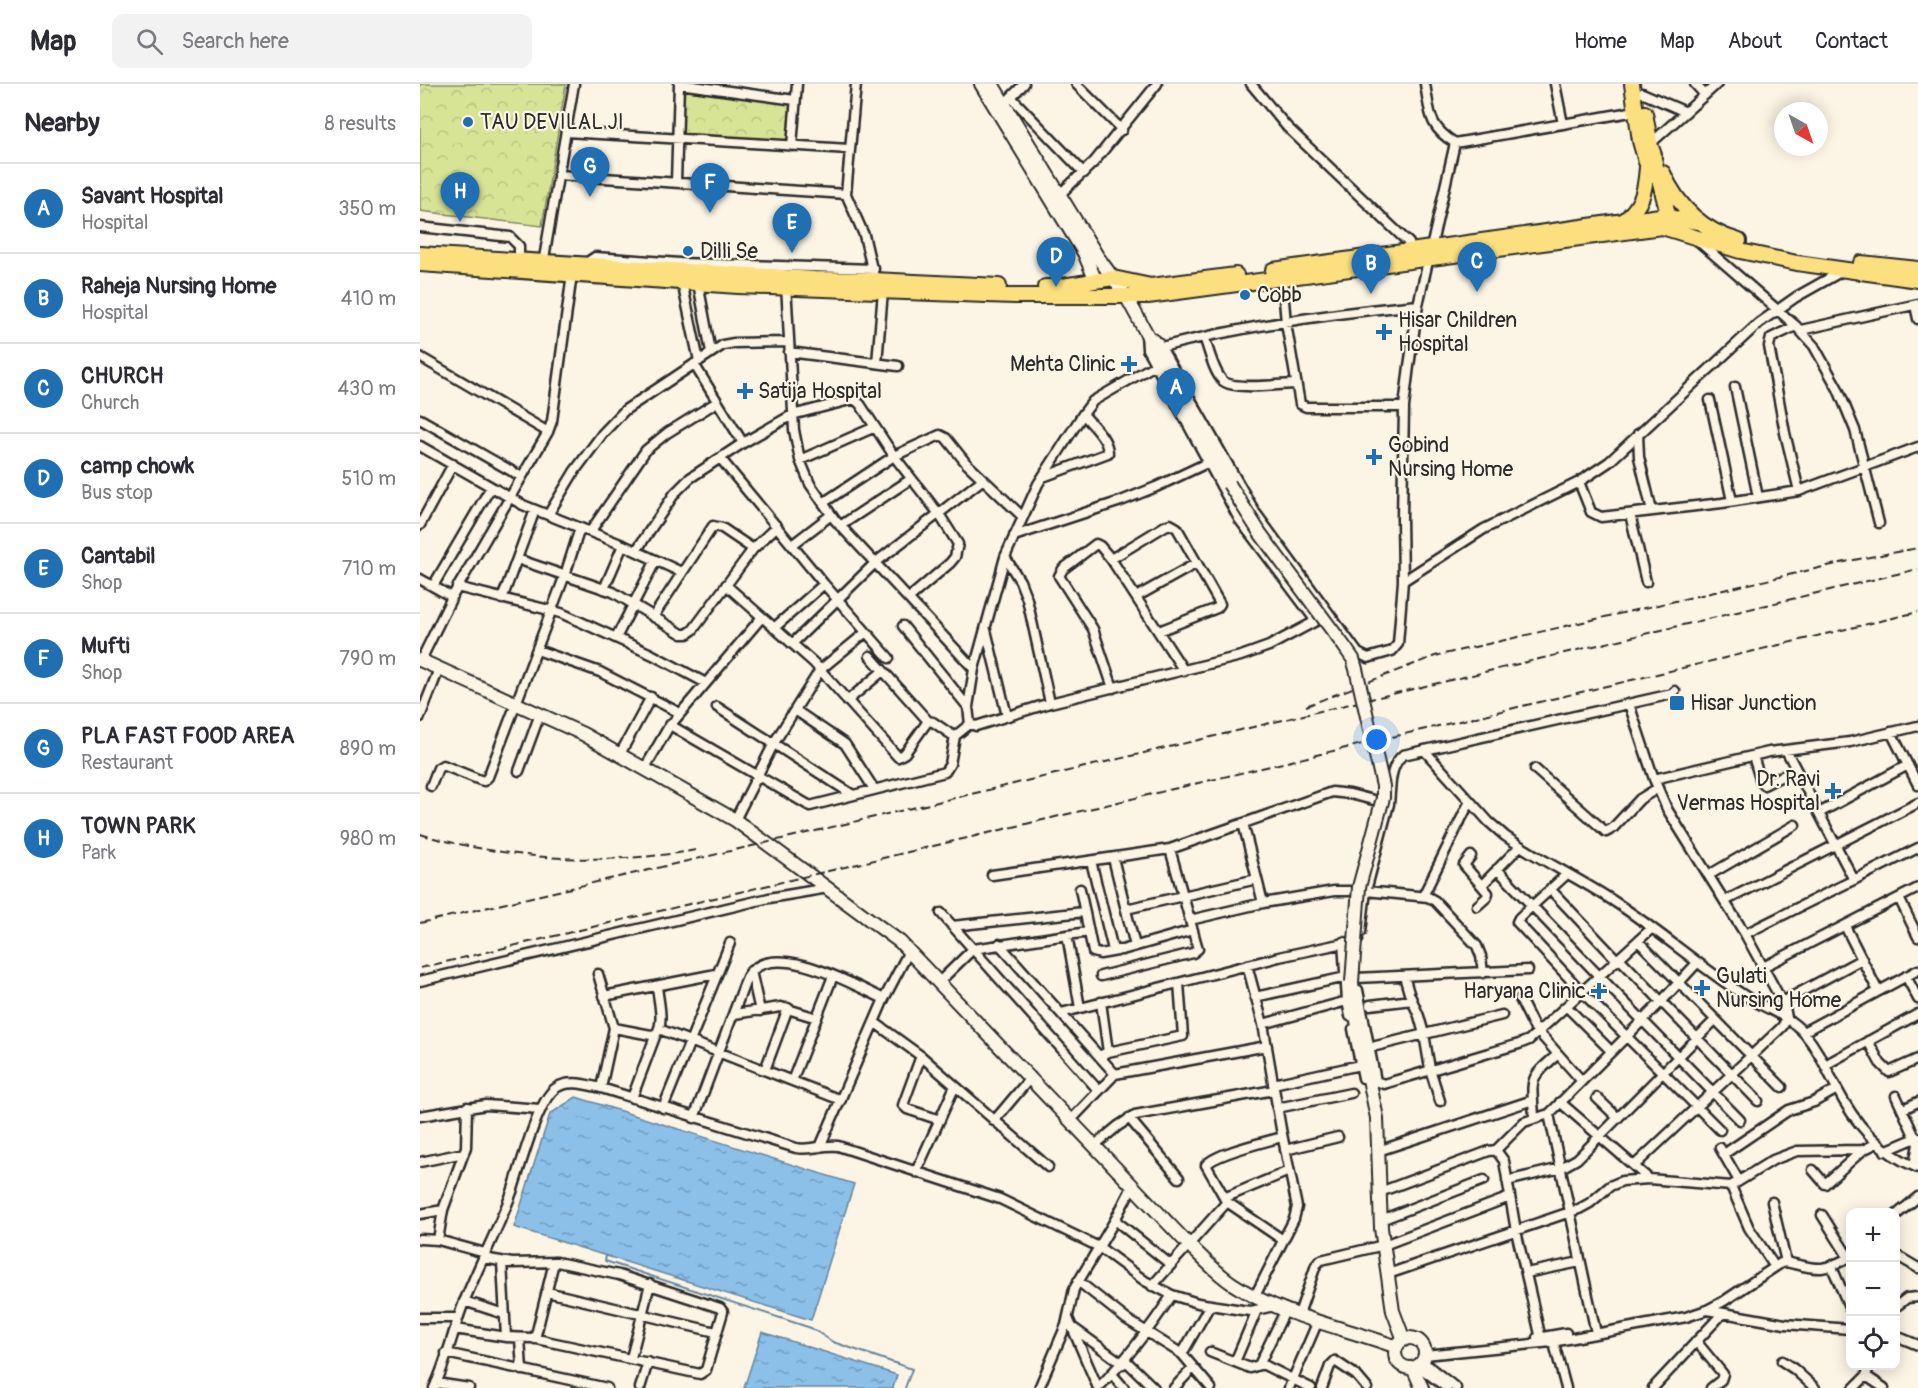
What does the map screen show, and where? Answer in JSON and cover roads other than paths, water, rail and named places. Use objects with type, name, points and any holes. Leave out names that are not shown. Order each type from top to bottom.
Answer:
[{"type":"main road","points":[[1638,87],[1636,111],[1640,141],[1664,220]]},
{"type":"main road","points":[[1638,87],[1664,220]]},
{"type":"main road","points":[[1650,146],[1666,181],[1695,229],[1740,250],[1774,258],[1918,280]]},
{"type":"main road","points":[[1623,222],[1635,212],[1642,198],[1647,167]]},
{"type":"main road","points":[[1431,253],[1623,222],[1664,220],[1800,257],[1918,268]]},
{"type":"main road","points":[[420,254],[519,260],[572,274],[698,283],[875,283],[1056,288],[1095,279],[1113,278],[1151,286],[1431,253],[1664,220]]},
{"type":"main road","points":[[875,283],[1014,296],[1148,297],[1282,278],[1414,255]]},
{"type":"main road","points":[[420,264],[586,266],[785,283]]},
{"type":"street","points":[[543,267],[574,84]]},
{"type":"street","points":[[676,182],[679,84],[795,100]]},
{"type":"street","points":[[792,146],[797,84]]},
{"type":"street","points":[[856,84],[846,194],[864,235],[875,283],[877,363]]},
{"type":"street","points":[[981,84],[1084,173]]},
{"type":"street","points":[[992,84],[1057,198],[1095,279]]},
{"type":"street","points":[[1004,104],[1024,84]]},
{"type":"street","points":[[1076,84],[1122,130]]},
{"type":"street","points":[[1057,198],[1084,173],[1122,130],[1157,84]]},
{"type":"street","points":[[1251,84],[1287,127],[1410,243],[1414,255]]},
{"type":"street","points":[[1425,84],[1435,128],[1455,143],[1636,111]]},
{"type":"street","points":[[1555,84],[1563,124]]},
{"type":"street","points":[[1695,84],[1704,95]]},
{"type":"street","points":[[1650,146],[1717,84]]},
{"type":"street","points":[[1638,87],[1686,112]]},
{"type":"street","points":[[566,132],[849,149]]},
{"type":"street","points":[[1146,333],[1154,338],[1161,347],[1256,512],[1360,656],[1368,658],[1392,651],[1398,644],[1403,580],[1404,407],[1418,305],[1455,143]]},
{"type":"street","points":[[558,175],[846,194]]},
{"type":"street","points":[[1057,198],[1126,296],[1229,484],[1260,533],[1353,659],[1356,669],[1383,786],[1383,798],[1359,887],[1351,979],[1356,1017],[1377,1118],[1381,1220],[1401,1343],[1396,1356],[1398,1361],[1402,1366],[1421,1360],[1552,1339],[1684,1311],[1723,1313],[1785,1324],[1846,1329]]},
{"type":"street","points":[[420,227],[510,237],[519,246],[519,260]]},
{"type":"street","points":[[1695,229],[1814,346],[1838,389],[1855,430],[1879,523]]},
{"type":"street","points":[[586,266],[595,257],[680,263],[875,283]]},
{"type":"street","points":[[1403,580],[1484,529],[1579,482],[1609,462],[1759,323],[1846,269]]},
{"type":"street","points":[[572,274],[555,410],[548,432],[457,587],[421,660],[540,714],[620,754],[735,820],[909,951],[1188,1244],[1224,1278],[1255,1296],[1318,1321],[1401,1343],[1412,1339],[1419,1341],[1420,1386]]},
{"type":"street","points":[[1282,278],[1286,323],[1299,401],[1302,406],[1404,407]]},
{"type":"street","points":[[682,282],[696,362],[717,402],[743,443]]},
{"type":"street","points":[[698,283],[711,352]]},
{"type":"street","points":[[785,283],[792,415],[800,460],[810,484],[840,526],[974,669]]},
{"type":"street","points":[[1161,347],[1204,337],[1356,311],[1418,305]]},
{"type":"street","points":[[1799,491],[1785,433],[1769,346],[1771,338],[1798,328],[1916,305],[1918,319]]},
{"type":"street","points":[[1146,333],[1147,349],[1239,519],[1316,621]]},
{"type":"street","points":[[1204,337],[1224,382],[1234,386],[1296,384]]},
{"type":"street","points":[[548,515],[574,472],[625,410],[723,345],[788,342]]},
{"type":"street","points":[[789,352],[898,366]]},
{"type":"street","points":[[420,357],[548,432]]},
{"type":"street","points":[[970,724],[968,707],[974,669],[1005,557],[1042,477],[1093,401],[1155,365]]},
{"type":"street","points":[[1735,387],[1758,497]]},
{"type":"street","points":[[636,551],[675,493],[690,478],[743,443],[792,415],[854,399],[860,404],[894,456],[939,514],[958,544],[958,551],[950,563],[909,598]]},
{"type":"street","points":[[1710,400],[1732,501]]},
{"type":"street","points":[[590,532],[646,450],[667,433],[717,402]]},
{"type":"street","points":[[1042,477],[1108,453],[1107,445],[1083,414]]},
{"type":"street","points":[[420,419],[522,477]]},
{"type":"street","points":[[800,460],[875,427]]},
{"type":"street","points":[[1638,434],[1639,457],[1652,511]]},
{"type":"street","points":[[823,503],[894,456],[935,436],[943,435],[982,480],[1022,516]]},
{"type":"street","points":[[420,446],[535,510],[623,545],[681,572]]},
{"type":"street","points":[[1625,447],[1639,457]]},
{"type":"street","points":[[1579,482],[1588,507],[1595,516],[1601,517],[1799,491],[1918,447]]},
{"type":"street","points":[[720,458],[865,633],[889,657]]},
{"type":"street","points":[[1014,536],[1138,494],[1207,463]]},
{"type":"street","points":[[420,525],[423,512],[453,464]]},
{"type":"street","points":[[840,526],[911,479]]},
{"type":"street","points":[[792,644],[875,563],[982,480]]},
{"type":"street","points":[[433,586],[492,486]]},
{"type":"street","points":[[502,599],[535,510]]},
{"type":"street","points":[[1630,514],[1646,582]]},
{"type":"street","points":[[792,545],[831,515]]},
{"type":"street","points":[[1111,559],[1170,524],[1177,528],[1219,602],[1219,606],[1159,631]]},
{"type":"street","points":[[653,617],[713,526],[722,528],[753,549]]},
{"type":"street","points":[[517,559],[604,589],[682,634],[687,634],[693,630],[753,549],[777,526]]},
{"type":"street","points":[[431,786],[438,768],[443,765],[480,780],[487,780],[565,575],[580,528]]},
{"type":"street","points":[[1113,688],[1093,629],[1059,576],[1063,569],[1095,544],[1100,546],[1111,559],[1184,671]]},
{"type":"street","points":[[604,589],[623,545]]},
{"type":"street","points":[[1005,557],[1020,581],[1027,599],[1050,703]]},
{"type":"street","points":[[616,638],[656,560]]},
{"type":"street","points":[[1136,597],[1197,563]]},
{"type":"street","points":[[420,579],[452,597]]},
{"type":"street","points":[[774,628],[824,584]]},
{"type":"street","points":[[726,585],[820,670],[898,757],[904,753],[928,721]]},
{"type":"street","points":[[457,587],[561,613],[651,654],[704,682]]},
{"type":"street","points":[[970,724],[976,726],[1050,703],[1254,652],[1328,613]]},
{"type":"street","points":[[645,768],[670,725],[704,682],[762,617]]},
{"type":"street","points":[[903,626],[968,707]]},
{"type":"street","points":[[986,630],[1007,716]]},
{"type":"street","points":[[735,820],[774,743],[820,670],[865,633]]},
{"type":"street","points":[[537,650],[600,672],[680,713]]},
{"type":"street","points":[[870,656],[928,721],[956,735]]},
{"type":"street","points":[[420,716],[439,669]]},
{"type":"street","points":[[847,701],[883,671]]},
{"type":"street","points":[[1379,1146],[1374,1134],[1347,1001],[1361,939],[1366,891],[1389,804],[1392,771],[1398,758],[1403,754],[1629,704],[1675,691]]},
{"type":"street","points":[[620,754],[651,697]]},
{"type":"street","points":[[1629,704],[1667,809],[1745,934],[1782,1002],[1787,1018],[1782,1027],[1634,1166]]},
{"type":"street","points":[[717,707],[853,795]]},
{"type":"street","points":[[795,710],[845,744],[874,789]]},
{"type":"street","points":[[519,771],[540,714]]},
{"type":"street","points":[[670,725],[810,806],[945,772],[956,735],[970,724]]},
{"type":"street","points":[[1654,778],[1752,756],[1850,742],[1918,726]]},
{"type":"street","points":[[1891,732],[1918,785]]},
{"type":"street","points":[[1424,750],[1505,836],[1617,903],[1742,994],[1787,1018],[1814,1044],[1852,1114],[1877,1143],[1894,1157],[1916,1167],[1917,1140],[1896,1096]]},
{"type":"street","points":[[1786,750],[1854,880]]},
{"type":"street","points":[[1752,756],[1764,785],[1796,769]]},
{"type":"street","points":[[1819,813],[1908,765]]},
{"type":"street","points":[[1535,769],[1606,832],[1613,828],[1640,798],[1658,788]]},
{"type":"street","points":[[992,875],[1170,849],[1332,792],[1389,804]]},
{"type":"street","points":[[1423,896],[1470,801]]},
{"type":"street","points":[[1725,901],[1918,803]]},
{"type":"street","points":[[1243,823],[1263,903]]},
{"type":"street","points":[[1709,875],[1795,825]]},
{"type":"street","points":[[1482,885],[1520,846]]},
{"type":"street","points":[[1745,934],[1918,848]]},
{"type":"street","points":[[1101,976],[1197,951],[1198,945],[1170,849]]},
{"type":"street","points":[[1471,856],[1464,865],[1488,895],[1477,906]]},
{"type":"street","points":[[1113,858],[1135,946]]},
{"type":"street","points":[[1090,861],[1111,946],[1117,951]]},
{"type":"street","points":[[1497,869],[1740,1120]]},
{"type":"street","points":[[1567,874],[1532,905],[1517,922],[1582,992],[1720,1130]]},
{"type":"street","points":[[1126,909],[1257,879]]},
{"type":"street","points":[[420,981],[769,898],[828,888]]},
{"type":"street","points":[[1763,967],[1918,888]]},
{"type":"street","points":[[1080,889],[1088,932],[1093,952],[1096,954],[1117,951],[1193,930]]},
{"type":"street","points":[[1550,889],[1758,1101]]},
{"type":"street","points":[[1190,920],[1263,903],[1334,891],[1423,896],[1435,901],[1474,942],[1479,950],[1483,973]]},
{"type":"street","points":[[1899,898],[1917,932]]},
{"type":"street","points":[[952,926],[1084,912]]},
{"type":"street","points":[[940,913],[1099,1091]]},
{"type":"street","points":[[1845,926],[1878,991]]},
{"type":"street","points":[[1343,942],[1376,1081],[1384,1084],[1519,1044],[1538,1032],[1567,1007],[1652,928]]},
{"type":"street","points":[[938,983],[973,949],[1088,932]]},
{"type":"street","points":[[1067,935],[1080,1008]]},
{"type":"street","points":[[1061,1013],[1247,965],[1361,939]]},
{"type":"street","points":[[1638,941],[1782,1087]]},
{"type":"street","points":[[663,1108],[730,943]]},
{"type":"street","points":[[999,944],[1061,1013],[1104,1054],[1115,1074]]},
{"type":"street","points":[[820,1147],[884,999],[909,951]]},
{"type":"street","points":[[1782,1002],[1862,959]]},
{"type":"street","points":[[694,1118],[751,971],[763,964],[788,962],[808,965],[884,999]]},
{"type":"street","points":[[1380,1192],[1496,1150],[1524,1122],[1548,1114],[1680,984],[1697,963]]},
{"type":"street","points":[[1247,965],[1263,1024],[1282,1137],[1297,1207],[1294,1219],[1255,1296]]},
{"type":"street","points":[[1255,997],[1351,979],[1528,970]]},
{"type":"street","points":[[1803,1032],[1918,970]]},
{"type":"street","points":[[751,971],[759,1011]]},
{"type":"street","points":[[604,996],[716,974]]},
{"type":"street","points":[[598,975],[614,1028],[601,1088]]},
{"type":"street","points":[[792,1081],[833,976]]},
{"type":"street","points":[[1404,976],[1424,1034],[1430,1069],[1440,1101]]},
{"type":"street","points":[[1906,976],[1918,999]]},
{"type":"street","points":[[1104,1054],[1183,1036],[1179,982]]},
{"type":"street","points":[[632,1098],[657,1031],[657,986]]},
{"type":"street","points":[[1520,999],[1538,1032],[1581,1080]]},
{"type":"street","points":[[1370,1005],[1412,1000]]},
{"type":"street","points":[[1263,1024],[1347,1001]]},
{"type":"street","points":[[1101,1002],[1104,1054]]},
{"type":"street","points":[[1567,1007],[1611,1051]]},
{"type":"street","points":[[734,1014],[788,1008],[817,1018]]},
{"type":"street","points":[[765,1070],[788,1008]]},
{"type":"street","points":[[1825,1065],[1918,1014]]},
{"type":"street","points":[[1376,1046],[1502,1015]]},
{"type":"street","points":[[1507,1181],[1561,1168],[1578,1159],[1715,1020]]},
{"type":"street","points":[[874,1022],[921,1056],[1048,1167]]},
{"type":"street","points":[[614,1028],[651,1035],[657,1031],[691,1040],[841,1100]]},
{"type":"street","points":[[1868,1041],[1880,1063],[1889,1072],[1918,1059]]},
{"type":"street","points":[[1071,1120],[1115,1074],[1267,1046]]},
{"type":"street","points":[[1534,1117],[1532,1080],[1558,1054]]},
{"type":"street","points":[[921,1056],[903,1105],[940,1120]]},
{"type":"street","points":[[1095,1146],[1129,1118],[1141,1114],[1273,1087],[1360,1065]]},
{"type":"street","points":[[994,1121],[1031,1077]]},
{"type":"street","points":[[465,1388],[435,1386],[464,1301],[511,1194],[540,1109],[547,1096],[565,1084],[585,1084],[601,1088],[796,1148],[838,1146],[1000,1199],[1099,1247],[1152,1286],[1172,1294],[1210,1305],[1242,1310],[1280,1307]]},
{"type":"street","points":[[916,1172],[955,1086]]},
{"type":"street","points":[[1739,1181],[1722,1151],[1789,1110],[1814,1102],[1837,1089]]},
{"type":"street","points":[[1277,1108],[1351,1093]]},
{"type":"street","points":[[1597,1098],[1618,1118]]},
{"type":"street","points":[[1379,1146],[1533,1100]]},
{"type":"street","points":[[1560,1102],[1649,1179]]},
{"type":"street","points":[[1903,1109],[1918,1102]]},
{"type":"street","points":[[420,1116],[486,1105],[540,1109]]},
{"type":"street","points":[[438,1240],[443,1210],[467,1140],[467,1107]]},
{"type":"street","points":[[1548,1114],[1595,1330]]},
{"type":"street","points":[[1129,1118],[1179,1178]]},
{"type":"street","points":[[1282,1137],[1239,1150],[1207,1163],[1206,1168],[1225,1200],[1283,1240]]},
{"type":"street","points":[[1285,1150],[1338,1137]]},
{"type":"street","points":[[1885,1150],[1917,1140]]},
{"type":"street","points":[[1813,1170],[1825,1184],[1863,1150],[1877,1143]]},
{"type":"street","points":[[1496,1150],[1504,1161],[1516,1231],[1541,1340]]},
{"type":"street","points":[[1388,1274],[1570,1212],[1590,1203],[1605,1189],[1617,1183],[1649,1179],[1731,1186],[1773,1160],[1797,1151],[1863,1150]]},
{"type":"street","points":[[420,1162],[464,1153]]},
{"type":"street","points":[[1152,1286],[1225,1200],[1289,1171]]},
{"type":"street","points":[[1381,1220],[1484,1180]]},
{"type":"street","points":[[1039,1388],[1068,1318],[1071,1299],[1078,1281],[1133,1185]]},
{"type":"street","points":[[1731,1186],[1749,1228],[1775,1267]]},
{"type":"street","points":[[1299,1314],[1319,1262],[1384,1245],[1510,1197]]},
{"type":"street","points":[[1900,1212],[1918,1197]]},
{"type":"street","points":[[1772,1202],[1786,1262]]},
{"type":"street","points":[[420,1214],[443,1210]]},
{"type":"street","points":[[1822,1215],[1846,1251]]},
{"type":"street","points":[[1115,1220],[1171,1265]]},
{"type":"street","points":[[420,1239],[438,1240],[502,1262],[554,1262],[619,1275],[720,1308],[723,1312],[706,1370],[702,1373],[535,1339],[455,1329]]},
{"type":"street","points":[[1900,1257],[1918,1268]]},
{"type":"street","points":[[1703,1311],[1786,1262],[1818,1269],[1833,1267],[1846,1259]]},
{"type":"street","points":[[502,1262],[506,1337]]},
{"type":"street","points":[[535,1339],[554,1262]]},
{"type":"street","points":[[1526,1274],[1580,1262]]},
{"type":"street","points":[[1833,1267],[1846,1297]]},
{"type":"street","points":[[1078,1281],[1147,1333],[1182,1354],[1211,1388]]},
{"type":"street","points":[[631,1358],[650,1284]]},
{"type":"street","points":[[547,1292],[716,1332]]},
{"type":"street","points":[[1068,1318],[1098,1388],[1124,1362],[1147,1333],[1172,1294]]},
{"type":"street","points":[[1900,1303],[1907,1298],[1918,1297]]},
{"type":"street","points":[[464,1301],[504,1314]]},
{"type":"street","points":[[1182,1354],[1210,1305]]},
{"type":"street","points":[[1259,1365],[1280,1307]]},
{"type":"street","points":[[1234,1362],[1257,1310]]},
{"type":"street","points":[[1653,1388],[1723,1313]]},
{"type":"street","points":[[420,1318],[458,1318]]},
{"type":"street","points":[[1291,1384],[1318,1321]]},
{"type":"street","points":[[1072,1327],[1124,1362],[1154,1388]]},
{"type":"street","points":[[520,1338],[522,1370]]},
{"type":"street","points":[[1900,1338],[1918,1345]]},
{"type":"street","points":[[1552,1339],[1566,1388]]},
{"type":"street","points":[[1696,1341],[1723,1374],[1721,1380],[1711,1388]]},
{"type":"street","points":[[1210,1352],[1250,1368],[1259,1365],[1291,1384],[1311,1388]]},
{"type":"street","points":[[446,1353],[607,1388]]},
{"type":"street","points":[[1421,1360],[1447,1388]]},
{"type":"street","points":[[1421,1360],[1456,1388]]},
{"type":"street","points":[[1322,1388],[1330,1366],[1335,1361],[1356,1374],[1367,1388]]},
{"type":"street","points":[[1782,1361],[1815,1388]]},
{"type":"street","points":[[640,1388],[648,1362]]},
{"type":"street","points":[[1178,1387],[1193,1368]]},
{"type":"street","points":[[1854,1388],[1866,1376],[1868,1370]]},
{"type":"street","points":[[1112,1374],[1124,1388]]},
{"type":"street","points":[[1866,1376],[1884,1388]]},
{"type":"water","points":[[576,1097],[854,1184],[811,1320],[514,1227],[550,1114]]},
{"type":"water","points":[[762,1332],[897,1375],[893,1388],[744,1388]]},
{"type":"waterway","points":[[606,1256],[605,1261],[811,1328],[833,1342],[912,1369],[905,1388]]},
{"type":"railway","points":[[1306,706],[1435,656],[1854,560],[1918,548]]},
{"type":"railway","points":[[420,923],[1918,569]]},
{"type":"railway","points":[[420,968],[1918,612]]},
{"type":"railway","points":[[420,834],[488,850],[557,858],[627,858],[696,850]]},
{"type":"place","name":"TAU DEVILAL JI","points":[[468,122]]},
{"type":"place","name":"PLA FAST FOOD AREA","points":[[590,197]]},
{"type":"place","name":"Mufti","points":[[710,213]]},
{"type":"place","name":"TOWN PARK","points":[[460,222]]},
{"type":"place","name":"Dilli Se","points":[[688,251]]},
{"type":"place","name":"Cantabil","points":[[792,253]]},
{"type":"place","name":"camp chowk","points":[[1056,287]]},
{"type":"place","name":"CHURCH","points":[[1477,292]]},
{"type":"place","name":"Raheja Nursing Home","points":[[1371,294]]},
{"type":"place","name":"Cobb","points":[[1245,295]]},
{"type":"place","name":"Hisar Children Hospital","points":[[1384,332]]},
{"type":"place","name":"Mehta Clinic","points":[[1129,364]]},
{"type":"place","name":"Satija Hospital","points":[[745,391]]},
{"type":"place","name":"Savant Hospital","points":[[1176,418]]},
{"type":"place","name":"Gobind Nursing Home","points":[[1374,457]]},
{"type":"place","name":"Hisar Junction","points":[[1677,703]]},
{"type":"place","name":"Dr. Ravi Vermas Hospital","points":[[1833,791]]},
{"type":"place","name":"Gulati Nursing Home","points":[[1702,988]]},
{"type":"place","name":"Haryana Clinic","points":[[1599,991]]}]
